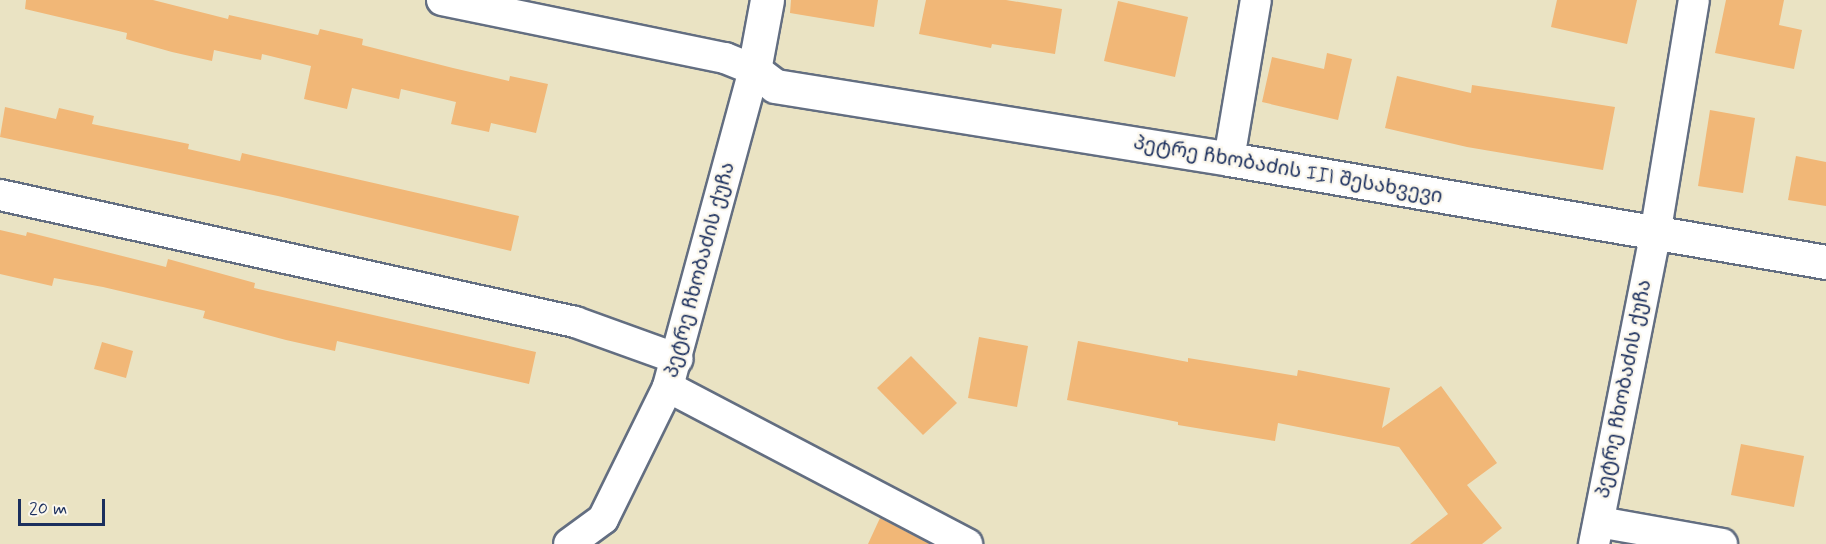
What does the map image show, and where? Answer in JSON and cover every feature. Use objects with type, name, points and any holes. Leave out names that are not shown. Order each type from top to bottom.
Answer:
[{"type":"street","points":[[442,0],[725,58],[754,70]]},
{"type":"street","name":"პეტრე ჩხობაძის ქუჩა","points":[[767,0],[754,70],[678,359],[668,387],[967,544]]},
{"type":"street","points":[[1229,159],[1256,0]]},
{"type":"street","name":"პეტრე ჩხობაძის ქუჩა","points":[[1596,533],[1655,235],[1694,0]]},
{"type":"street","name":"პეტრე ჩხობაძის III შესახვევი","points":[[754,70],[775,86],[1229,159],[1655,235],[1826,262]]},
{"type":"street","points":[[0,195],[575,322],[678,359]]},
{"type":"street","points":[[569,544],[603,519],[668,387]]},
{"type":"street","points":[[1596,533],[1722,544]]},
{"type":"building","points":[[26,0],[153,0],[228,19],[229,15],[318,35],[320,29],[363,39],[362,45],[453,68],[509,81],[510,76],[548,84],[536,133],[491,123],[489,132],[451,124],[456,102],[401,89],[399,99],[352,88],[347,109],[304,99],[311,66],[262,54],[261,60],[214,50],[212,61],[172,52],[126,39],[127,33],[25,9]]},
{"type":"building","points":[[791,0],[878,0],[874,27],[790,13]]},
{"type":"building","points":[[926,0],[1006,0],[1062,9],[1055,54],[992,44],[991,48],[919,34]]},
{"type":"building","points":[[1557,0],[1637,0],[1627,44],[1551,27]]},
{"type":"building","points":[[1726,0],[1784,0],[1779,25],[1802,30],[1794,69],[1715,53]]},
{"type":"building","points":[[1118,1],[1188,17],[1175,77],[1104,61]]},
{"type":"building","points":[[1327,53],[1352,59],[1338,120],[1262,102],[1272,57],[1324,69]]},
{"type":"building","points":[[1397,76],[1471,93],[1472,85],[1615,107],[1603,170],[1467,147],[1385,128]]},
{"type":"building","points":[[5,107],[56,119],[59,108],[94,116],[92,124],[189,144],[188,149],[240,161],[242,153],[519,216],[511,251],[278,196],[0,137]]},
{"type":"building","points":[[1710,110],[1755,118],[1743,193],[1698,186]]},
{"type":"building","points":[[1796,156],[1826,162],[1826,206],[1788,200]]},
{"type":"building","points":[[0,230],[26,236],[27,232],[166,267],[168,259],[255,283],[254,288],[536,352],[529,384],[337,341],[335,351],[286,340],[203,318],[205,311],[103,287],[54,278],[52,286],[0,274]]},
{"type":"building","points":[[979,337],[1028,346],[1017,407],[968,398]]},
{"type":"building","points":[[1078,341],[1188,362],[1188,358],[1297,376],[1298,370],[1390,388],[1382,428],[1441,386],[1497,463],[1467,485],[1502,528],[1482,544],[1410,544],[1448,514],[1399,447],[1278,423],[1275,441],[1178,425],[1178,422],[1067,400]]},
{"type":"building","points":[[102,342],[133,351],[126,378],[94,369]]},
{"type":"building","points":[[911,356],[957,403],[923,435],[877,388]]},
{"type":"building","points":[[1741,444],[1804,456],[1794,507],[1731,495]]},
{"type":"building","points":[[880,518],[930,544],[868,544]]}]
